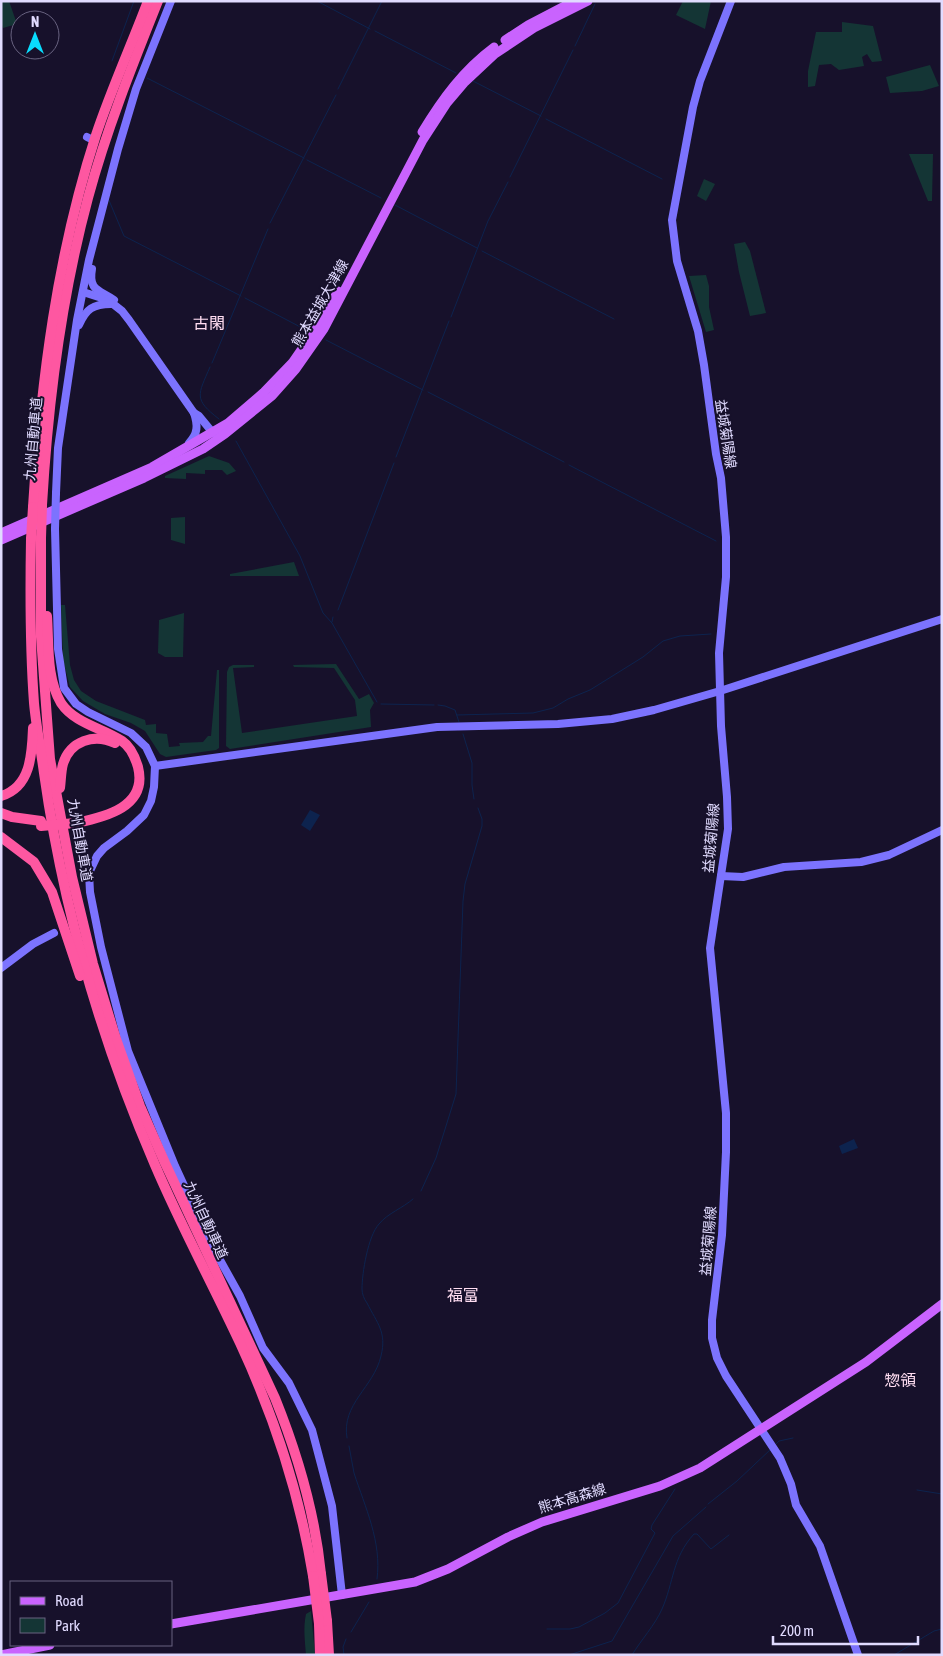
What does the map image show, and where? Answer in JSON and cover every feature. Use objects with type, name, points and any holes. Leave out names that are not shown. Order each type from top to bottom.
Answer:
[{"type":"highway","name":"九州自動車道","points":[[148,1],[96,135],[65,256],[50,339],[41,402],[36,539],[30,626],[34,705],[48,803],[62,879],[84,968],[110,1049],[155,1166],[241,1345],[276,1433],[300,1508],[317,1575],[329,1655]]},
{"type":"highway","name":"九州自動車道","points":[[37,506],[50,398],[79,234],[108,136],[164,3]]},
{"type":"highway","name":"九州自動車道","points":[[36,539],[50,759],[72,877],[93,964],[116,1039],[140,1106],[275,1398],[287,1428],[299,1463],[318,1544],[317,1575]]},
{"type":"highway","points":[[1,818],[41,823],[100,818],[127,804],[134,796],[138,784],[138,771],[133,753],[124,742],[81,721],[69,712],[62,704],[55,690],[50,668],[36,539]]},
{"type":"highway","points":[[1,796],[16,789],[25,778],[30,766],[34,705]]},
{"type":"highway","points":[[59,801],[62,765],[74,746],[89,739],[102,739],[117,744],[124,750],[131,761],[134,776],[126,797],[104,812],[76,821]]},
{"type":"highway","points":[[1,813],[41,823]]},
{"type":"highway","points":[[1,837],[34,862],[52,892],[85,990],[110,1049]]},
{"type":"highway","name":"九州自動車道","points":[[320,1655],[323,1622]]},
{"type":"main road","name":"熊本益城大津線","points":[[1,533],[152,467],[213,433],[264,392],[292,363],[319,324],[348,273],[420,134],[442,100],[462,75],[492,49],[518,31],[574,1]]},
{"type":"main road","name":"熊本益城大津線","points":[[1,540],[144,478],[203,449],[225,434],[272,396],[296,369],[324,329],[424,140],[447,103],[464,83],[495,54],[517,39],[588,1]]},
{"type":"main road","name":"熊本高森線","points":[[172,1624],[342,1595],[423,1579],[448,1569],[508,1537],[542,1522],[674,1481],[715,1460],[866,1362],[942,1304]]},
{"type":"main road","points":[[1,1655],[45,1646]]},
{"type":"street","name":"益城菊陽線","points":[[730,1],[698,90],[672,220],[677,261],[698,331],[704,365],[724,503],[726,537],[726,577],[720,644],[720,691],[728,829],[710,948],[726,1113],[726,1152],[722,1235],[712,1320],[712,1338],[717,1358],[726,1376],[773,1447],[792,1484],[796,1505],[820,1546],[858,1655]]},
{"type":"street","points":[[164,3],[118,149],[94,240],[75,334],[58,448],[55,530],[58,650],[64,688],[76,704],[131,733],[146,747],[155,766],[152,794],[144,815],[127,831],[104,848],[97,856],[89,873],[90,892],[100,947],[128,1051],[175,1166],[210,1242],[240,1296],[263,1348],[289,1383],[312,1430],[332,1506],[342,1595]]},
{"type":"street","points":[[109,146],[118,149]]},
{"type":"street","points":[[94,240],[91,280],[96,289],[135,320],[198,410],[195,437],[186,446],[159,460],[152,467]]},
{"type":"street","points":[[83,292],[112,302]]},
{"type":"street","points":[[75,334],[81,320],[91,307],[112,302]]},
{"type":"street","points":[[197,414],[213,433],[225,434]]},
{"type":"street","points":[[203,449],[213,433]]},
{"type":"street","points":[[155,766],[437,727],[558,724],[612,719],[654,710],[720,691],[942,619]]},
{"type":"street","points":[[721,876],[743,877],[784,867],[861,862],[889,855],[942,830]]},
{"type":"street","points":[[1,968],[33,944],[54,933]]},
{"type":"green space","points":[[1,1],[9,1],[12,10],[10,10],[10,26],[3,28],[1,22]]},
{"type":"green space","points":[[683,1],[711,1],[705,29],[676,15]]},
{"type":"green space","points":[[842,22],[873,26],[882,61],[872,62],[867,54],[862,57],[864,66],[839,70],[831,64],[819,65],[815,86],[808,87],[808,71],[816,32],[842,32]]},
{"type":"green space","points":[[930,65],[939,86],[922,91],[890,93],[886,77]]},
{"type":"green space","points":[[909,154],[933,154],[932,201],[928,201]]},
{"type":"green space","points":[[704,179],[715,184],[706,201],[697,196]]},
{"type":"green space","points":[[745,242],[750,251],[766,313],[750,316],[734,244]]},
{"type":"green space","points":[[706,275],[709,286],[709,307],[714,330],[706,332],[689,276]]},
{"type":"green space","points":[[209,456],[229,463],[236,471],[227,475],[222,470],[205,470],[205,474],[186,473],[186,479],[165,478],[165,476]]},
{"type":"green space","points":[[185,517],[185,544],[171,540],[171,518]]},
{"type":"green space","points":[[294,562],[299,576],[230,576],[230,574]]},
{"type":"green space","points":[[61,605],[65,605],[70,665],[74,680],[81,691],[96,701],[145,720],[146,725],[156,724],[156,733],[167,734],[169,747],[180,746],[179,743],[203,742],[208,736],[211,736],[217,670],[219,670],[219,748],[166,757],[160,754],[145,731],[131,723],[105,714],[83,701],[70,687],[63,660]]},
{"type":"green space","points":[[184,613],[183,657],[165,657],[158,653],[159,620]]},
{"type":"green space","points":[[336,664],[359,699],[369,694],[374,703],[370,710],[371,727],[230,749],[226,746],[227,672],[229,667],[233,665],[254,665],[254,667],[233,668],[242,733],[357,716],[355,700],[334,668],[294,667],[293,665]]},
{"type":"green space","points":[[311,1611],[315,1655],[306,1655],[305,1619],[306,1614]]},
{"type":"water","points":[[310,810],[320,815],[310,831],[301,825]]},
{"type":"water","points":[[854,1139],[858,1148],[842,1154],[839,1146]]},
{"type":"waterway","points":[[112,61],[134,1]]},
{"type":"waterway","points":[[317,1],[370,29]]},
{"type":"waterway","points":[[338,89],[382,1]]},
{"type":"waterway","points":[[575,46],[595,4]]},
{"type":"waterway","points":[[375,31],[456,73]]},
{"type":"waterway","points":[[510,177],[573,50]]},
{"type":"waterway","points":[[147,78],[304,158]]},
{"type":"waterway","points":[[473,81],[541,116]]},
{"type":"waterway","points":[[270,223],[336,95]]},
{"type":"waterway","points":[[546,119],[662,179]]},
{"type":"waterway","points":[[307,160],[381,198]]},
{"type":"waterway","points":[[451,317],[488,221],[508,182]]},
{"type":"waterway","points":[[108,198],[124,236],[241,296]]},
{"type":"waterway","points":[[395,205],[477,248]]},
{"type":"waterway","points":[[212,363],[268,229]]},
{"type":"waterway","points":[[482,251],[614,319]]},
{"type":"waterway","points":[[245,298],[308,331]]},
{"type":"waterway","points":[[396,457],[449,321]]},
{"type":"waterway","points":[[326,340],[423,390]]},
{"type":"waterway","points":[[210,367],[200,396],[205,406],[219,419]]},
{"type":"waterway","points":[[428,392],[564,462]]},
{"type":"waterway","points":[[236,441],[300,556],[323,613],[332,623],[377,702]]},
{"type":"waterway","points":[[338,610],[394,463]]},
{"type":"waterway","points":[[569,465],[716,541]]},
{"type":"waterway","points":[[332,622],[333,617]]},
{"type":"waterway","points":[[457,715],[533,713],[553,708],[568,699],[590,690],[643,657],[663,641],[680,636],[711,634]]},
{"type":"waterway","points":[[381,704],[434,705]]},
{"type":"waterway","points":[[438,705],[455,710],[459,722]]},
{"type":"waterway","points":[[463,734],[472,763],[474,799]]},
{"type":"waterway","points":[[421,1191],[436,1158],[456,1094],[463,901],[465,884],[482,826],[482,819],[478,808]]},
{"type":"waterway","points":[[347,1438],[346,1426],[349,1415],[353,1405],[372,1377],[383,1348],[380,1328],[362,1291],[366,1255],[379,1224],[413,1199]]},
{"type":"waterway","points":[[776,1444],[779,1441],[793,1438]]},
{"type":"waterway","points":[[349,1446],[354,1473],[375,1538],[378,1565],[377,1579]]},
{"type":"waterway","points":[[708,1504],[737,1481],[771,1449]]},
{"type":"waterway","points":[[547,1629],[579,1627],[605,1613],[618,1603],[655,1533],[651,1529],[652,1525],[675,1489]]},
{"type":"waterway","points":[[917,1490],[942,1494]]},
{"type":"waterway","points":[[569,1655],[612,1641],[673,1536],[706,1507]]},
{"type":"waterway","points":[[632,1655],[659,1615],[666,1599],[677,1561],[694,1534],[697,1534],[711,1549],[729,1535]]},
{"type":"waterway","points":[[351,1632],[369,1602]]},
{"type":"waterway","points":[[894,1655],[934,1631],[942,1629]]},
{"type":"waterway","points":[[344,1655],[343,1647],[346,1639]]},
{"type":"district","name":"古閑","points":[[209,323]]},
{"type":"district","name":"福富","points":[[463,1295]]},
{"type":"district","name":"惣領","points":[[900,1380]]}]
